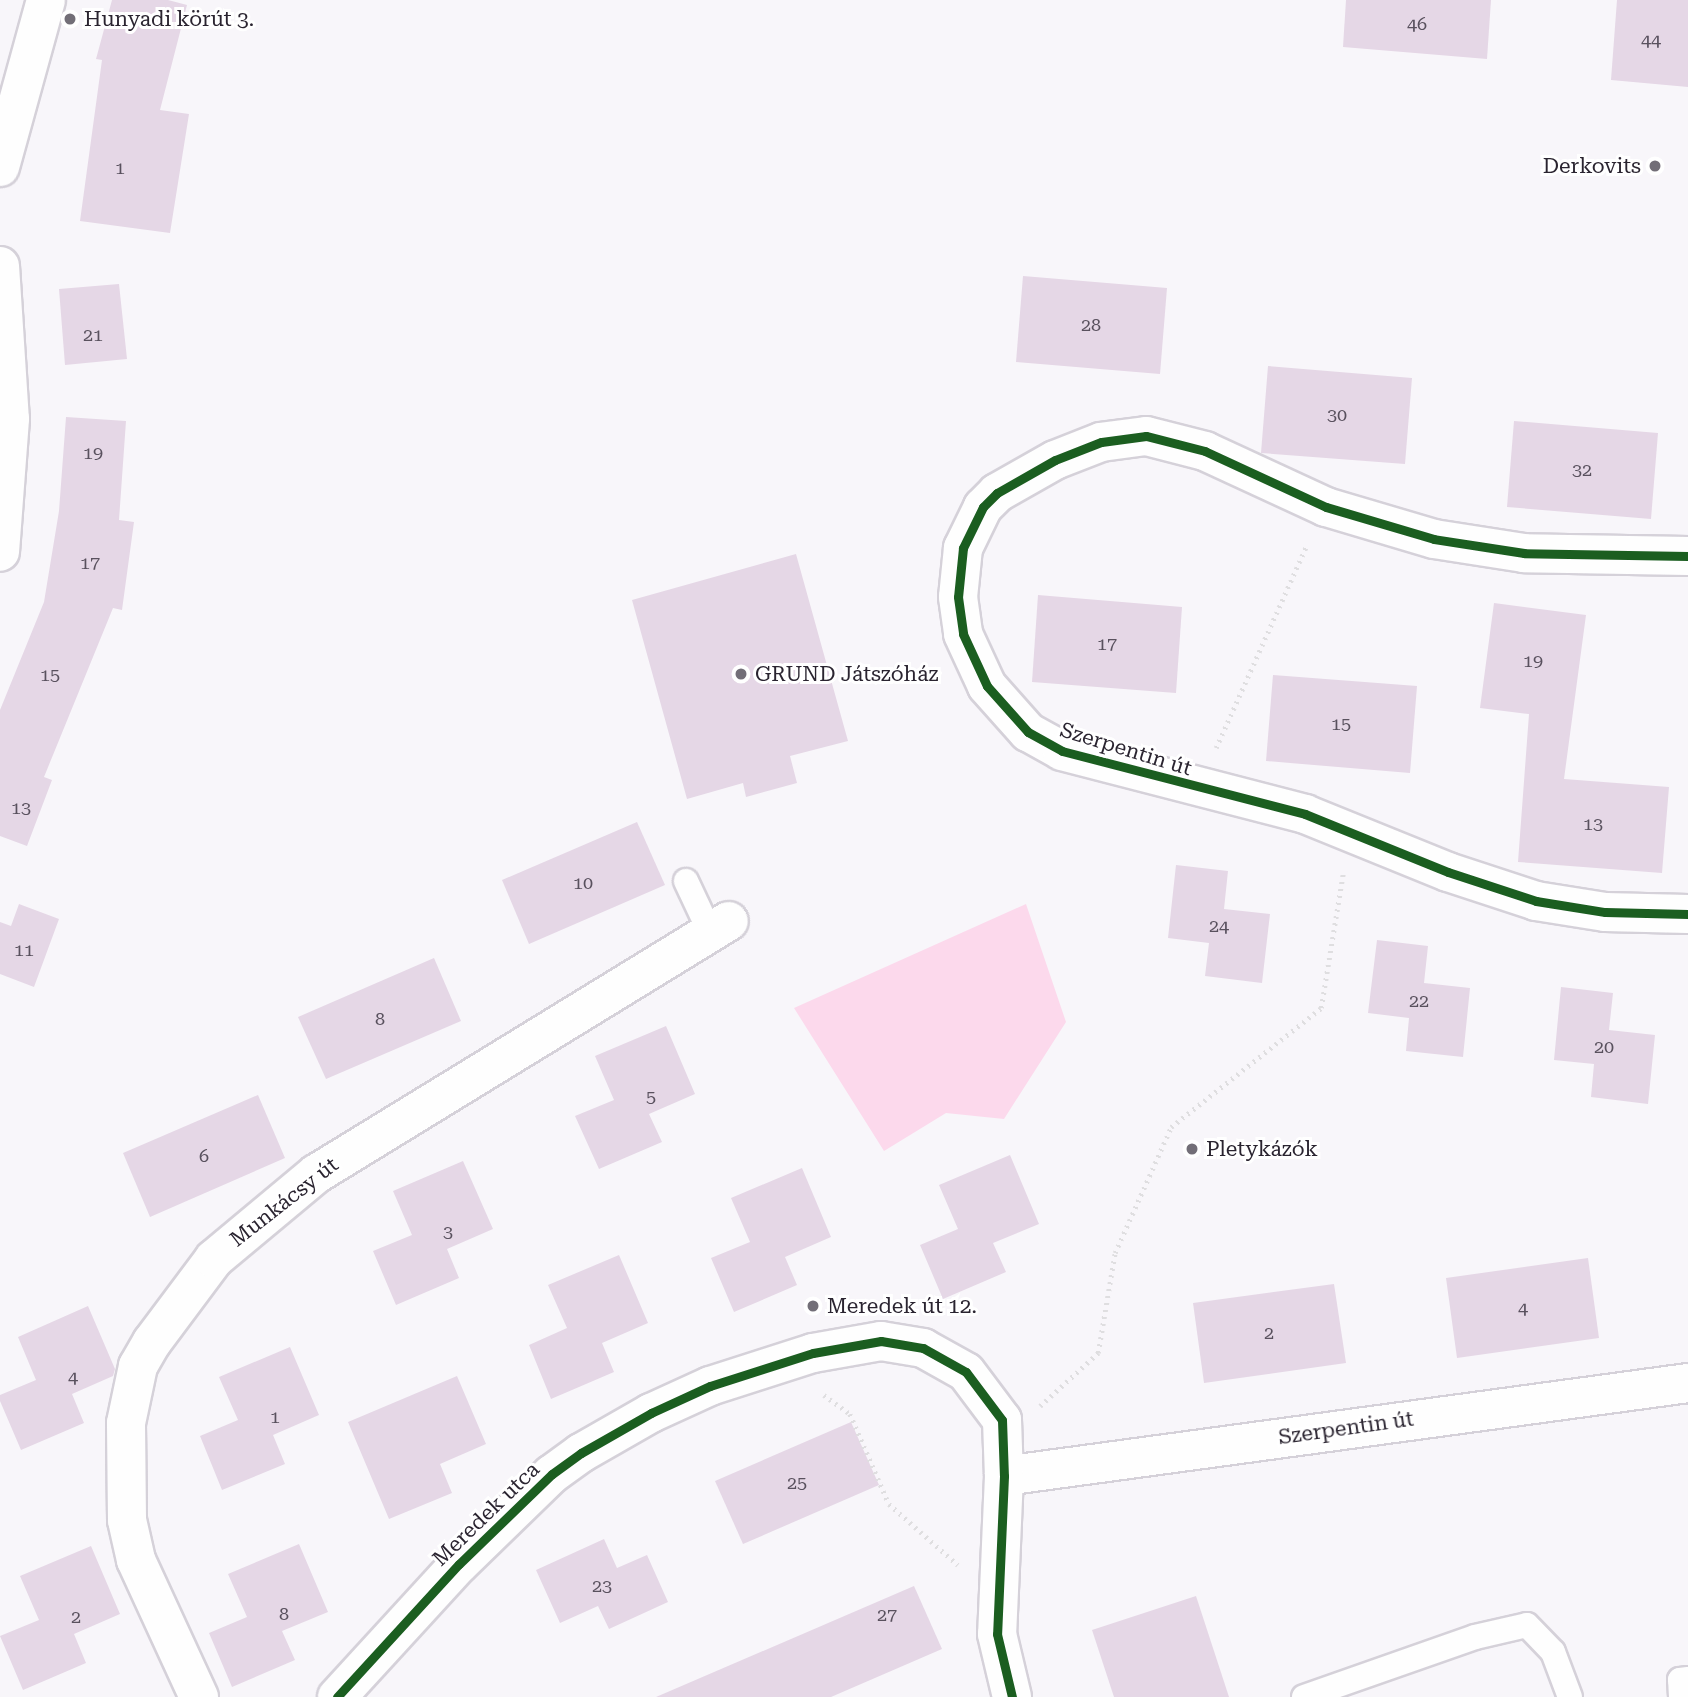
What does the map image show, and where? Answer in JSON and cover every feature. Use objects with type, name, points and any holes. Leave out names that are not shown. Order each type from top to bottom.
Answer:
[{"type":"street","points":[[0,167],[46,0]]},
{"type":"street","points":[[0,266],[10,419],[0,552]]},
{"type":"street","name":"Szerpentin út","points":[[1688,556],[1524,553],[1434,539],[1326,507],[1205,451],[1146,436],[1101,442],[1055,460],[997,493],[972,526],[959,572],[960,616],[969,652],[999,702],[1028,732],[1062,751],[1196,788],[1280,806],[1350,831],[1448,872],[1536,901],[1605,912],[1688,914]]},
{"type":"street","name":"Munkácsy út","points":[[199,1697],[136,1560],[127,1520],[126,1423],[138,1366],[152,1342],[214,1259],[316,1174],[719,926]]},
{"type":"street","name":"Meredek utca","points":[[337,1697],[395,1629],[552,1474],[651,1413],[780,1363],[881,1341],[923,1349],[966,1372],[997,1409],[1004,1439],[997,1634],[1005,1695]]},
{"type":"street","name":"Szerpentin út","points":[[1004,1476],[1688,1383]]},
{"type":"lane","points":[[686,881],[719,926]]},
{"type":"lane","points":[[1304,1697],[1475,1637],[1527,1625],[1553,1652],[1570,1697]]},
{"type":"lane","points":[[1681,1697],[1680,1680],[1688,1679]]},
{"type":"path","points":[[1196,788],[1254,672],[1293,573],[1326,507]]},
{"type":"path","points":[[1004,1439],[1098,1353],[1115,1253],[1171,1127],[1321,1009],[1350,831]]},
{"type":"path","points":[[780,1363],[850,1414],[889,1504],[958,1565],[997,1591]]},
{"type":"shaded area","points":[[1026,904],[1066,1022],[1004,1119],[946,1113],[884,1151],[794,1008]]},
{"type":"building","points":[[112,0],[168,0],[187,5],[160,110],[189,114],[170,233],[80,221],[102,60],[96,59]]},
{"type":"building","points":[[1346,0],[1491,0],[1487,59],[1343,47]]},
{"type":"building","points":[[1617,0],[1688,0],[1688,87],[1611,80]]},
{"type":"building","points":[[1023,276],[1167,288],[1160,374],[1016,362]]},
{"type":"building","points":[[119,284],[127,359],[65,365],[59,289]]},
{"type":"building","points":[[1268,366],[1412,378],[1405,464],[1261,453]]},
{"type":"building","points":[[66,417],[126,421],[119,520],[134,522],[122,610],[113,608],[44,777],[52,780],[27,846],[0,836],[0,710],[44,602],[59,511]]},
{"type":"building","points":[[1514,421],[1658,433],[1651,519],[1507,507]]},
{"type":"building","name":"GRUND Játszóház","points":[[796,554],[848,741],[790,756],[797,783],[746,797],[743,783],[687,799],[632,600]]},
{"type":"building","points":[[1038,595],[1182,607],[1176,693],[1032,682]]},
{"type":"building","points":[[1494,603],[1586,615],[1564,779],[1669,787],[1662,873],[1518,862],[1529,714],[1480,708]]},
{"type":"building","points":[[1273,675],[1417,686],[1410,773],[1266,761]]},
{"type":"building","points":[[637,822],[665,885],[529,944],[502,880]]},
{"type":"building","points":[[1176,865],[1228,871],[1224,909],[1270,914],[1262,983],[1205,976],[1209,943],[1168,938]]},
{"type":"building","points":[[19,904],[59,919],[34,987],[0,974],[0,922],[11,926]]},
{"type":"building","points":[[1377,940],[1428,946],[1424,983],[1470,988],[1463,1057],[1406,1051],[1409,1018],[1368,1013]]},
{"type":"building","points":[[434,958],[461,1021],[326,1079],[298,1017]]},
{"type":"building","points":[[1561,987],[1613,993],[1609,1030],[1655,1035],[1648,1104],[1591,1097],[1594,1064],[1554,1060]]},
{"type":"building","points":[[666,1026],[695,1094],[649,1114],[662,1142],[599,1169],[575,1116],[614,1100],[595,1056]]},
{"type":"building","points":[[258,1095],[285,1158],[150,1217],[123,1153]]},
{"type":"building","points":[[1010,1155],[1039,1224],[993,1243],[1006,1272],[943,1299],[920,1245],[958,1229],[939,1185]]},
{"type":"building","points":[[463,1161],[493,1229],[447,1249],[459,1278],[396,1305],[373,1251],[412,1235],[393,1191]]},
{"type":"building","points":[[802,1168],[831,1237],[785,1257],[797,1285],[734,1312],[711,1258],[750,1242],[731,1198]]},
{"type":"building","points":[[619,1255],[648,1323],[602,1343],[614,1372],[551,1399],[529,1345],[567,1328],[548,1285]]},
{"type":"building","points":[[1588,1258],[1599,1338],[1457,1358],[1446,1278]]},
{"type":"building","points":[[1334,1284],[1346,1363],[1204,1383],[1193,1303]]},
{"type":"building","points":[[88,1306],[115,1369],[113,1376],[72,1394],[84,1423],[21,1450],[0,1401],[0,1395],[36,1380],[18,1337]]},
{"type":"building","points":[[290,1347],[319,1415],[273,1435],[285,1464],[222,1490],[200,1436],[238,1420],[219,1377]]},
{"type":"building","points":[[457,1376],[486,1444],[440,1464],[452,1493],[389,1519],[348,1422]]},
{"type":"building","points":[[851,1422],[879,1485],[743,1544],[715,1481]]},
{"type":"building","points":[[604,1539],[617,1568],[647,1555],[668,1602],[609,1629],[598,1606],[560,1623],[536,1570]]},
{"type":"building","points":[[299,1544],[328,1612],[282,1631],[295,1660],[232,1687],[209,1633],[247,1617],[228,1574]]},
{"type":"building","points":[[91,1546],[120,1614],[74,1634],[86,1663],[23,1690],[0,1636],[39,1620],[20,1576]]},
{"type":"building","points":[[914,1586],[942,1649],[831,1697],[656,1697]]},
{"type":"building","points":[[1196,1596],[1229,1697],[1114,1697],[1092,1630]]},
{"type":"cycle path","points":[[1688,556],[1524,553],[1434,539],[1326,507],[1205,451],[1146,436],[1101,442],[1055,460],[997,493],[983,507],[963,548],[958,597],[963,634],[987,686],[1028,732],[1062,751],[1305,814],[1448,872],[1536,901],[1605,912],[1688,914]]},
{"type":"cycle path","points":[[337,1697],[459,1564],[552,1474],[581,1453],[651,1413],[710,1386],[813,1353],[881,1341],[923,1348],[966,1372],[1002,1420],[1004,1476],[997,1634],[1012,1697]]},
{"type":"place","name":"Hunyadi körút 3.","points":[[70,19]]},
{"type":"place","name":"Derkovits","points":[[1655,166]]},
{"type":"place","name":"GRUND Játszóház","points":[[741,674]]},
{"type":"place","name":"Pletykázók","points":[[1192,1149]]},
{"type":"place","name":"Meredek út 12.","points":[[813,1306]]}]
